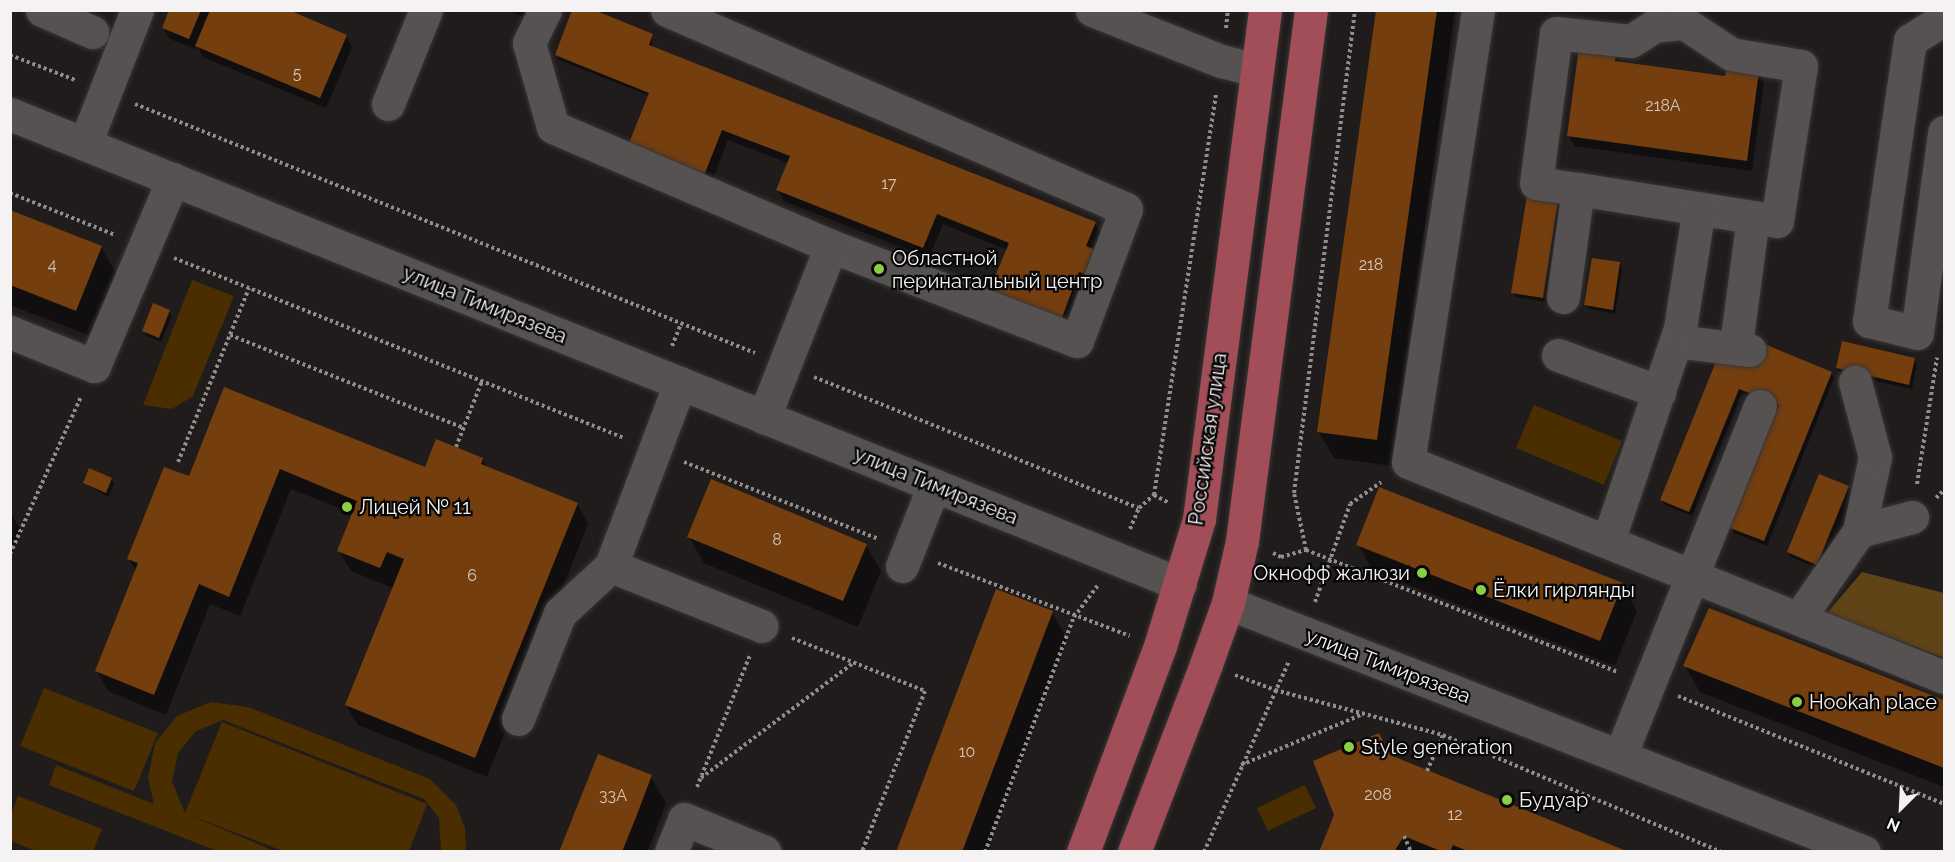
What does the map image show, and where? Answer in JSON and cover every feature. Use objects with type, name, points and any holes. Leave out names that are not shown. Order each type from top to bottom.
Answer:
[{"type":"main road","name":"Российская улица","points":[[1083,852],[1160,646],[1199,519],[1265,10]]},
{"type":"main road","points":[[1134,852],[1228,603],[1242,542],[1311,10]]},
{"type":"main road","name":"улица Тимирязева","points":[[1180,584],[1228,603]]},
{"type":"street","points":[[42,10],[92,32]]},
{"type":"street","points":[[86,144],[137,10]]},
{"type":"street","points":[[388,104],[426,10]]},
{"type":"street","points":[[545,10],[529,43],[553,127],[831,246],[1077,341],[1126,209],[667,10]]},
{"type":"street","points":[[1092,10],[1221,61],[1257,70]]},
{"type":"street","points":[[1478,10],[1408,462],[1944,677]]},
{"type":"street","points":[[1944,19],[1910,40],[1869,321],[1917,333],[1944,132]]},
{"type":"street","points":[[1684,23],[1731,54],[1801,66],[1777,221],[1578,189],[1536,183],[1557,33],[1631,41],[1654,26],[1684,23]]},
{"type":"street","name":"улица Тимирязева","points":[[10,114],[1180,584]]},
{"type":"street","points":[[10,332],[94,366],[173,179]]},
{"type":"street","points":[[1563,297],[1578,189]]},
{"type":"street","points":[[1608,541],[1676,341],[1699,208]]},
{"type":"street","points":[[1676,341],[1743,340],[1754,217]]},
{"type":"street","points":[[764,417],[831,246]]},
{"type":"street","points":[[1558,355],[1659,392]]},
{"type":"street","points":[[1799,618],[1859,531],[1875,457],[1856,382]]},
{"type":"street","points":[[518,719],[560,613],[611,566],[680,383]]},
{"type":"street","points":[[1620,756],[1646,683],[1693,576],[1760,406]]},
{"type":"street","points":[[905,558],[934,485]]},
{"type":"street","points":[[1859,531],[1912,517]]},
{"type":"street","points":[[611,566],[762,626]]},
{"type":"street","name":"улица Тимирязева","points":[[1228,603],[1620,756],[1849,849]]},
{"type":"street","points":[[671,852],[684,819],[765,852]]},
{"type":"path","points":[[985,852],[1074,617],[1117,559],[1139,508],[1154,495],[1228,10]]},
{"type":"path","points":[[1306,550],[1294,493],[1355,10]]},
{"type":"path","points":[[10,55],[1139,508]]},
{"type":"path","points":[[10,193],[655,450],[905,558],[1160,646]]},
{"type":"path","points":[[178,462],[249,288]]},
{"type":"path","points":[[230,334],[464,428]]},
{"type":"path","points":[[1912,517],[1937,354]]},
{"type":"path","points":[[10,554],[94,366]]},
{"type":"path","points":[[456,447],[482,381]]},
{"type":"path","points":[[1154,495],[1199,519]]},
{"type":"path","points":[[1242,542],[1281,557],[1306,550],[1646,683],[1944,804]]},
{"type":"path","points":[[684,819],[762,626],[925,692],[862,852]]},
{"type":"path","points":[[700,779],[854,663]]},
{"type":"path","points":[[1206,664],[1275,690],[1443,735],[1722,852]]},
{"type":"path","points":[[1240,766],[1363,714]]},
{"type":"path","points":[[1427,771],[1443,735]]},
{"type":"path","points":[[1404,836],[1411,852]]},
{"type":"shaded area","points":[[192,280],[234,296],[193,396],[172,409],[143,405]]},
{"type":"shaded area","points":[[1534,405],[1622,441],[1604,485],[1516,448]]},
{"type":"shaded area","points":[[1862,572],[1944,593],[1944,658],[1827,613]]},
{"type":"shaded area","points":[[44,688],[158,733],[134,791],[20,746]]},
{"type":"shaded area","points":[[211,702],[248,707],[430,779],[456,805],[465,828],[466,851],[441,851],[439,818],[424,799],[223,720],[196,731],[178,753],[172,782],[185,813],[222,722],[427,804],[409,851],[283,851],[187,814],[274,851],[217,851],[49,785],[56,765],[154,804],[148,778],[155,743],[177,716]]},
{"type":"shaded area","points":[[1305,785],[1316,808],[1268,831],[1257,808]]},
{"type":"shaded area","points":[[18,796],[102,829],[93,851],[36,851],[11,841],[11,815]]},
{"type":"building","points":[[169,10],[201,10],[189,39],[162,28]]},
{"type":"building","points":[[210,10],[289,10],[347,35],[320,98],[195,46]]},
{"type":"building","points":[[572,10],[594,10],[653,34],[649,45],[1096,222],[1086,246],[1098,251],[1088,275],[1079,272],[1061,320],[989,291],[1009,243],[937,214],[923,248],[776,190],[790,156],[722,130],[703,178],[627,148],[649,93],[555,55]]},
{"type":"building","points":[[1376,10],[1437,10],[1377,440],[1317,432]]},
{"type":"building","points":[[1579,47],[1616,52],[1615,61],[1725,76],[1727,66],[1759,71],[1747,161],[1567,136]]},
{"type":"building","points":[[1529,183],[1560,188],[1543,298],[1511,293]]},
{"type":"building","points":[[10,210],[102,246],[76,311],[10,285]]},
{"type":"building","points":[[1592,258],[1620,262],[1613,310],[1584,305]]},
{"type":"building","points":[[153,303],[170,310],[159,338],[142,331]]},
{"type":"building","points":[[1842,341],[1915,358],[1909,385],[1836,368]]},
{"type":"building","points":[[1762,343],[1832,372],[1764,541],[1730,528],[1779,405],[1739,389],[1689,512],[1660,500],[1719,354],[1752,368]]},
{"type":"building","points":[[224,387],[425,467],[436,439],[483,458],[481,464],[578,503],[475,758],[345,705],[404,559],[387,552],[380,568],[337,551],[357,501],[280,469],[229,597],[199,584],[154,695],[95,671],[138,563],[127,559],[164,467],[189,476]]},
{"type":"building","points":[[89,468],[112,478],[106,493],[83,483]]},
{"type":"building","points":[[1819,474],[1849,486],[1817,565],[1787,552]]},
{"type":"building","points":[[711,479],[867,544],[843,601],[687,537]]},
{"type":"building","points":[[1379,487],[1623,583],[1600,641],[1356,545]]},
{"type":"building","points":[[996,589],[1053,611],[962,852],[896,852]]},
{"type":"building","points":[[1709,608],[1944,700],[1944,768],[1683,666]]},
{"type":"building","points":[[1379,733],[1390,755],[1629,852],[1470,852],[1453,845],[1450,852],[1443,852],[1404,836],[1394,852],[1319,852],[1334,815],[1313,761]]},
{"type":"building","points":[[598,754],[652,775],[636,817],[622,852],[559,852]]},
{"type":"place","name":"Областной перинатальный центр","points":[[879,269]]},
{"type":"place","name":"Лицей № 11","points":[[347,507]]},
{"type":"place","name":"Окнофф жалюзи","points":[[1422,573]]},
{"type":"place","name":"Ёлки гирлянды","points":[[1481,590]]},
{"type":"place","name":"Hookah place","points":[[1797,702]]},
{"type":"place","name":"Style generation","points":[[1349,747]]},
{"type":"place","name":"Будуар","points":[[1507,800]]}]
